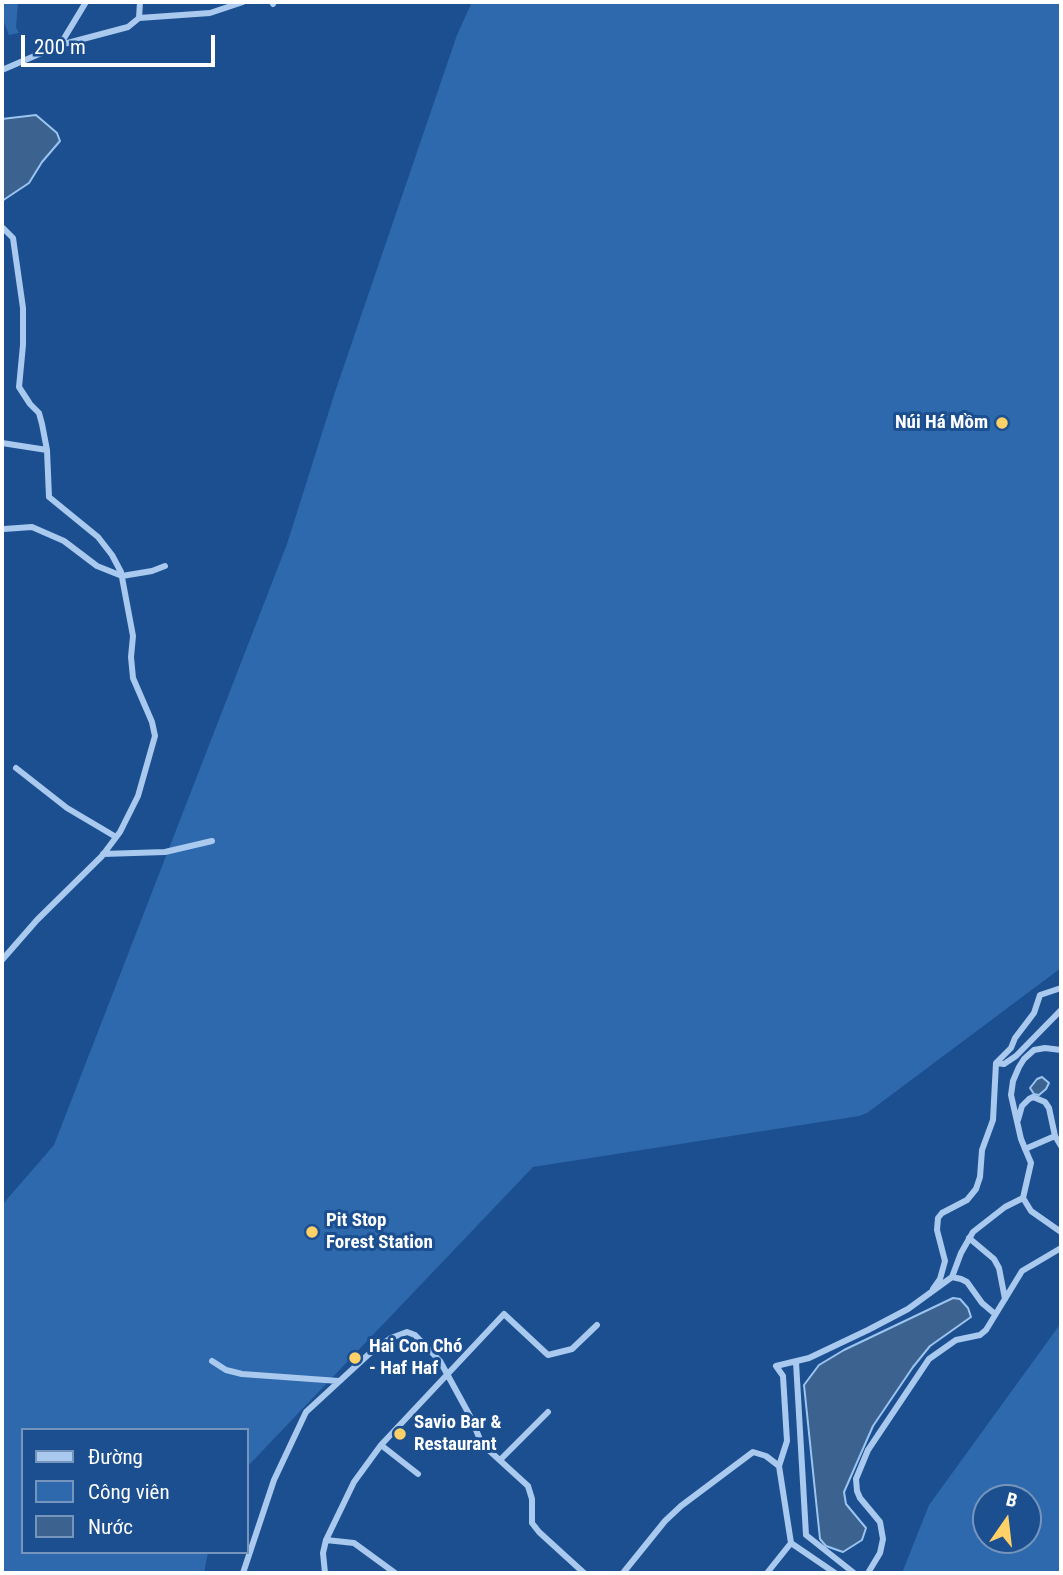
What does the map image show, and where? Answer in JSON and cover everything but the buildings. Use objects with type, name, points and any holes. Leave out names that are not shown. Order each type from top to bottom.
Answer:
[{"type":"street","points":[[60,45],[84,2]]},
{"type":"street","points":[[139,18],[140,2]]},
{"type":"street","points":[[2,70],[60,45],[128,27],[139,18],[210,13],[243,2]]},
{"type":"street","points":[[2,227],[13,238],[23,308],[19,387],[39,413],[47,450],[47,491],[50,500],[98,537],[112,555],[122,576],[133,636],[133,678],[152,722],[155,736],[138,796],[116,837],[2,960]]},
{"type":"street","points":[[2,443],[47,450]]},
{"type":"street","points":[[4,529],[32,527],[64,541],[97,566],[122,576],[165,566]]},
{"type":"street","points":[[16,768],[67,808],[116,837]]},
{"type":"street","points":[[103,854],[165,852],[212,841]]},
{"type":"street","points":[[930,1294],[940,1279],[946,1261],[937,1230],[938,1217],[967,1200],[978,1183],[982,1150],[993,1120],[996,1063],[1011,1048],[1015,1038],[1034,1013],[1040,995],[1061,988]]},
{"type":"street","points":[[996,1063],[1004,1064],[1016,1056],[1061,1010]]},
{"type":"street","points":[[835,1573],[791,1543],[779,1466],[787,1441],[783,1376],[776,1366],[809,1358],[868,1330],[908,1309],[952,1278],[969,1238],[986,1222],[1023,1198],[1031,1163],[1017,1122],[1012,1088],[1024,1059],[1030,1053],[1040,1048],[1061,1050]]},
{"type":"street","points":[[1017,1122],[1025,1102],[1033,1097],[1040,1099],[1049,1108],[1055,1136],[1061,1146]]},
{"type":"street","points":[[1025,1149],[1055,1136]]},
{"type":"street","points":[[1023,1198],[1031,1211],[1061,1232]]},
{"type":"street","points":[[969,1238],[994,1259],[999,1268],[1004,1300]]},
{"type":"street","points":[[868,1573],[880,1553],[883,1539],[880,1522],[857,1490],[856,1479],[877,1436],[929,1359],[956,1340],[980,1335],[986,1330],[1022,1271],[1061,1248]]},
{"type":"street","points":[[952,1278],[967,1282],[982,1303],[995,1314]]},
{"type":"street","points":[[325,1573],[323,1553],[326,1540],[346,1494],[381,1445],[504,1314],[548,1355],[572,1349],[597,1325]]},
{"type":"street","points":[[243,1573],[274,1480],[306,1412],[391,1338],[407,1332],[429,1347],[449,1374],[482,1444],[528,1486],[532,1499],[532,1523],[538,1532],[584,1573]]},
{"type":"street","points":[[212,1361],[226,1370],[243,1374],[339,1381]]},
{"type":"street","points":[[796,1362],[806,1535],[854,1573]]},
{"type":"street","points":[[500,1460],[548,1412]]},
{"type":"street","points":[[381,1445],[418,1474]]},
{"type":"street","points":[[623,1573],[665,1521],[744,1457],[753,1452],[759,1453],[779,1466]]},
{"type":"street","points":[[326,1540],[354,1543],[395,1573]]},
{"type":"street","points":[[767,1573],[791,1543]]},
{"type":"green space","points":[[2,2],[18,2],[16,27],[19,33],[9,35],[2,17]]},
{"type":"green space","points":[[472,2],[1061,2],[1061,968],[867,1113],[533,1167],[248,1466],[248,1428],[21,1428],[21,1554],[208,1554],[204,1573],[2,1573],[2,1205],[54,1145],[287,544],[335,392],[457,35]]},
{"type":"green space","points":[[1061,1323],[1061,1573],[902,1573],[929,1505]]},
{"type":"water","points":[[36,115],[57,133],[60,141],[29,183],[2,201],[2,119]]},
{"type":"water","points":[[1042,1077],[1049,1083],[1039,1095],[1034,1094],[1030,1088]]},
{"type":"water","points":[[953,1298],[960,1299],[968,1308],[971,1317],[930,1346],[913,1367],[873,1426],[844,1492],[846,1504],[866,1528],[862,1540],[843,1552],[826,1546],[820,1539],[804,1385],[819,1365],[844,1350]]},
{"type":"place","name":"Núi Há Mồm","points":[[1002,423]]},
{"type":"place","name":"Pit Stop Forest Station","points":[[312,1232]]},
{"type":"place","name":"Hai Con Chó - Haf Haf","points":[[355,1358]]},
{"type":"place","name":"Savio Bar & Restaurant","points":[[400,1434]]}]
